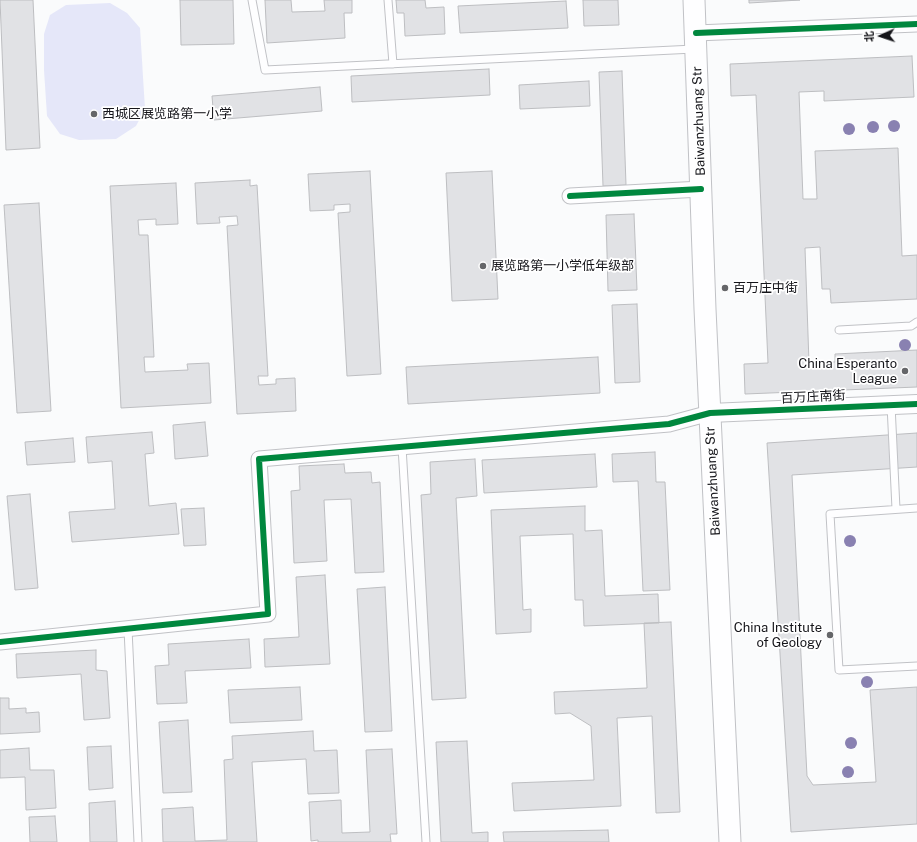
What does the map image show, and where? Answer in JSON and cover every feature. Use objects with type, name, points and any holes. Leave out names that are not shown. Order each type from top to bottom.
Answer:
[{"type":"main road","name":"Baiwanzhuang Str","points":[[694,0],[710,413],[730,842]]},
{"type":"street","points":[[696,41],[917,24]]},
{"type":"street","points":[[570,196],[701,188]]},
{"type":"street","name":"百万庄南街","points":[[710,413],[917,404]]},
{"type":"street","points":[[0,642],[268,614],[258,459],[669,424],[710,413]]},
{"type":"lane","points":[[252,0],[265,70],[393,64],[696,41]]},
{"type":"lane","points":[[388,0],[393,64]]},
{"type":"lane","points":[[839,330],[911,326],[917,322]]},
{"type":"lane","points":[[891,405],[896,509]]},
{"type":"lane","points":[[402,447],[426,842]]},
{"type":"lane","points":[[917,508],[830,514],[839,670],[917,666]]},
{"type":"lane","points":[[128,629],[138,842]]},
{"type":"shaded area","points":[[110,3],[127,13],[140,28],[145,109],[136,126],[116,139],[79,140],[60,134],[47,116],[44,70],[44,34],[50,15],[66,5]]},
{"type":"building","points":[[0,0],[33,0],[40,148],[6,150]]},
{"type":"building","points":[[180,0],[233,0],[234,44],[181,45]]},
{"type":"building","points":[[265,0],[291,0],[292,12],[325,11],[324,0],[352,0],[352,13],[344,13],[345,38],[267,43]]},
{"type":"building","points":[[396,0],[425,0],[426,8],[444,7],[445,34],[405,36],[404,13],[397,13]]},
{"type":"building","points":[[583,0],[618,0],[619,25],[584,26]]},
{"type":"building","points":[[749,0],[800,0],[749,3]]},
{"type":"building","points":[[566,1],[568,28],[460,33],[458,6]]},
{"type":"building","points":[[912,56],[914,97],[824,101],[824,91],[799,92],[803,199],[817,199],[815,151],[898,148],[902,256],[917,255],[917,299],[831,303],[830,289],[822,289],[820,247],[805,248],[809,363],[835,362],[835,354],[917,350],[917,387],[745,394],[744,364],[768,363],[756,95],[731,96],[730,64]]},
{"type":"building","points":[[489,69],[490,95],[352,102],[351,76]]},
{"type":"building","points":[[622,71],[626,185],[603,186],[599,72]]},
{"type":"building","points":[[589,81],[590,106],[520,109],[519,85]]},
{"type":"building","points":[[320,87],[322,111],[214,120],[212,96]]},
{"type":"building","points":[[370,171],[381,374],[347,376],[338,213],[350,212],[350,204],[334,205],[334,210],[310,211],[308,174]]},
{"type":"building","points":[[492,171],[498,299],[452,301],[446,173]]},
{"type":"building","points":[[250,180],[250,186],[257,185],[268,376],[258,376],[259,385],[276,384],[276,379],[295,378],[296,411],[237,414],[227,226],[238,225],[237,216],[219,217],[220,223],[197,224],[195,183]]},
{"type":"building","points":[[176,183],[178,224],[156,225],[156,219],[138,220],[139,235],[148,235],[154,357],[144,357],[145,372],[188,370],[187,364],[209,363],[211,403],[121,408],[110,186]]},
{"type":"building","points":[[39,203],[51,411],[17,413],[4,205]]},
{"type":"building","points":[[634,214],[637,290],[608,291],[606,215]]},
{"type":"building","points":[[637,304],[640,382],[615,383],[612,305]]},
{"type":"building","points":[[598,357],[600,393],[408,404],[406,367]]},
{"type":"building","points":[[205,422],[208,456],[175,459],[173,425]]},
{"type":"building","points":[[152,432],[154,453],[145,454],[149,506],[176,503],[179,534],[72,542],[69,512],[115,509],[112,461],[88,463],[86,437]]},
{"type":"building","points":[[917,433],[917,467],[792,475],[807,776],[813,785],[876,782],[870,690],[917,687],[917,824],[791,832],[767,443]]},
{"type":"building","points":[[73,438],[75,462],[27,465],[25,442]]},
{"type":"building","points":[[655,452],[656,482],[665,482],[670,590],[643,591],[638,481],[613,482],[612,454]]},
{"type":"building","points":[[595,454],[597,487],[484,493],[482,460]]},
{"type":"building","points":[[475,459],[477,496],[456,498],[466,698],[432,700],[421,495],[431,494],[430,462]]},
{"type":"building","points":[[344,464],[345,473],[371,472],[372,483],[380,482],[384,572],[355,573],[351,499],[324,500],[327,561],[294,563],[291,491],[300,490],[299,466]]},
{"type":"building","points":[[30,494],[38,588],[15,590],[7,496]]},
{"type":"building","points":[[585,506],[585,531],[602,530],[605,596],[658,594],[659,623],[584,626],[583,600],[575,600],[573,534],[520,536],[523,610],[531,609],[531,632],[496,634],[491,510]]},
{"type":"building","points":[[204,508],[206,545],[184,546],[181,509]]},
{"type":"building","points":[[325,575],[330,664],[265,667],[264,639],[299,637],[296,577]]},
{"type":"building","points":[[385,587],[392,731],[365,732],[357,589]]},
{"type":"building","points":[[671,622],[680,812],[656,813],[652,716],[617,718],[621,806],[514,811],[512,783],[594,780],[591,726],[570,713],[555,714],[554,692],[647,688],[644,623]]},
{"type":"building","points":[[249,639],[251,668],[185,671],[187,703],[157,704],[155,666],[169,665],[168,644]]},
{"type":"building","points":[[96,650],[96,670],[107,671],[110,718],[84,720],[81,674],[17,678],[16,654]]},
{"type":"building","points":[[300,687],[302,720],[230,723],[228,690]]},
{"type":"building","points":[[0,698],[9,698],[9,709],[26,708],[26,713],[39,712],[40,732],[0,734]]},
{"type":"building","points":[[188,720],[192,792],[163,793],[159,722]]},
{"type":"building","points":[[313,731],[314,751],[337,750],[339,793],[308,794],[306,759],[252,762],[257,842],[163,842],[162,809],[193,807],[195,841],[227,840],[224,760],[233,759],[232,736]]},
{"type":"building","points":[[467,741],[472,833],[488,832],[488,842],[441,842],[436,742]]},
{"type":"building","points":[[111,746],[113,788],[89,790],[87,747]]},
{"type":"building","points":[[29,748],[30,770],[54,770],[56,808],[26,810],[25,777],[0,778],[0,750]]},
{"type":"building","points":[[392,749],[397,834],[390,834],[391,842],[311,841],[309,802],[341,800],[342,833],[370,832],[366,750]]},
{"type":"building","points":[[115,801],[117,842],[90,842],[89,803]]},
{"type":"building","points":[[55,816],[57,842],[30,842],[29,817]]},
{"type":"building","points":[[608,830],[609,842],[504,842],[503,832]]},
{"type":"cycle path","points":[[696,33],[917,24]]},
{"type":"cycle path","points":[[570,196],[701,189]]},
{"type":"cycle path","points":[[0,642],[268,614],[259,459],[669,424],[710,413],[917,404]]},
{"type":"place","name":"西城区展览路第一小学","points":[[94,114]]},
{"type":"place","name":"展览路第一小学低年级部","points":[[483,266]]},
{"type":"place","name":"百万庄中街","points":[[725,288]]},
{"type":"place","name":"China Esperanto League","points":[[905,371]]},
{"type":"place","name":"China Institute of Geology","points":[[830,635]]}]
